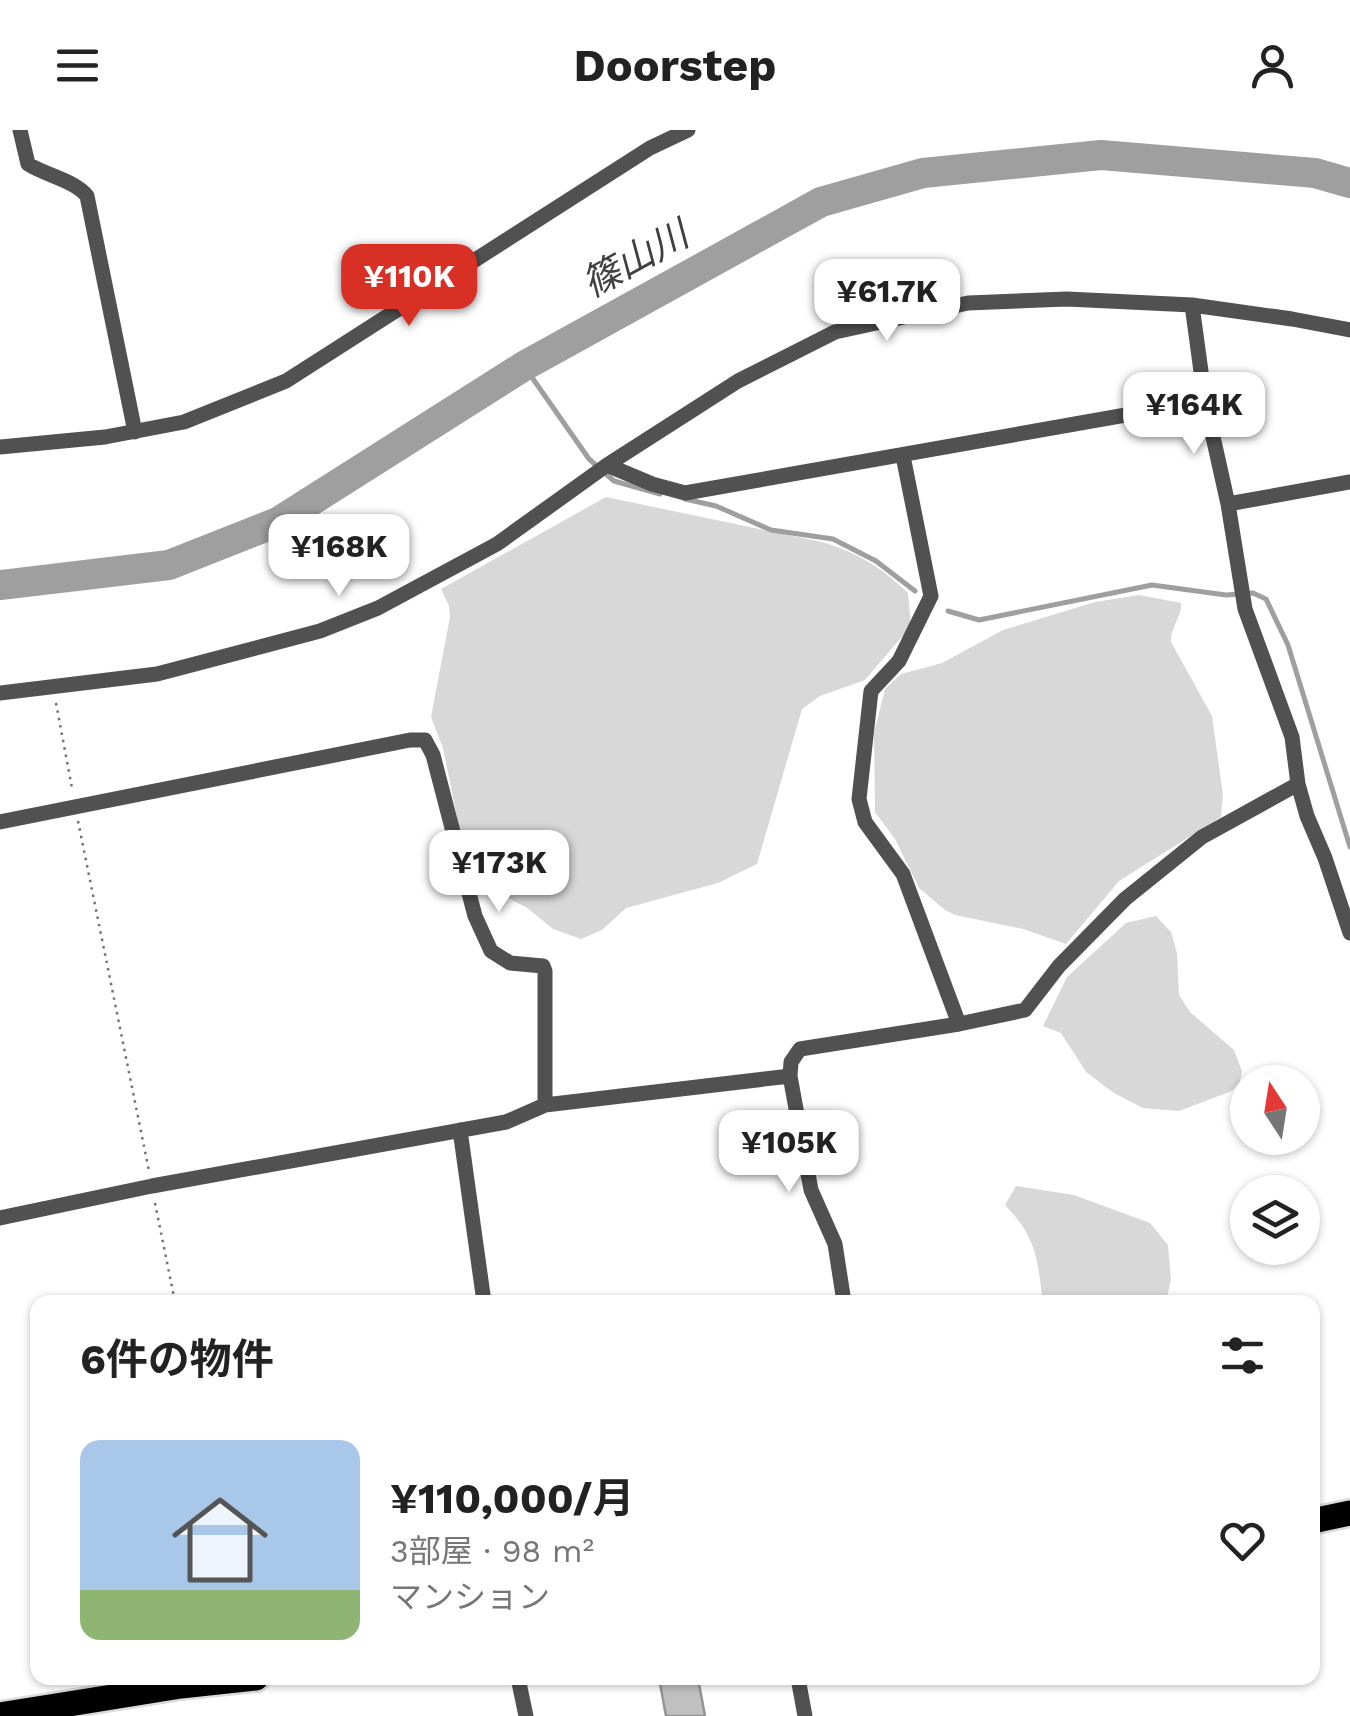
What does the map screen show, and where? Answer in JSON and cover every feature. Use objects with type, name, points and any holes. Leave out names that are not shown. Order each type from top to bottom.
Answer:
[{"type":"main road","points":[[1320,1519],[1350,1513]]},
{"type":"main road","points":[[0,1715],[190,1685]]},
{"type":"street","points":[[20,130],[28,164],[81,188],[87,196],[135,432]]},
{"type":"street","points":[[647,130],[650,148]]},
{"type":"street","points":[[0,447],[135,432],[184,422],[286,381],[650,148],[688,130]]},
{"type":"street","points":[[0,692],[157,674],[320,631],[378,608],[497,544],[607,465],[738,381],[835,332],[968,302],[1067,299],[1192,305],[1350,330]]},
{"type":"street","points":[[1192,305],[1205,401],[1228,504],[1245,609],[1292,738],[1307,816],[1326,858],[1350,934]]},
{"type":"street","points":[[607,465],[685,494],[1205,401]]},
{"type":"street","points":[[903,456],[931,596],[898,661],[871,691],[859,799],[865,822],[903,874],[958,1024]]},
{"type":"street","points":[[1228,504],[1350,482]]},
{"type":"street","points":[[0,822],[425,740],[434,755],[475,916],[491,951],[510,964],[542,966],[545,972],[545,1105]]},
{"type":"street","points":[[843,1295],[834,1244],[810,1190],[790,1076],[791,1062],[800,1049],[1025,1010],[1060,966],[1125,899],[1202,837],[1298,784]]},
{"type":"street","points":[[0,1218],[152,1186],[506,1122],[545,1105],[790,1076]]},
{"type":"street","points":[[460,1130],[483,1295]]},
{"type":"street","points":[[519,1685],[526,1716]]},
{"type":"street","points":[[799,1685],[805,1716]]},
{"type":"path","points":[[53,687],[174,1295]]},
{"type":"shaded area","points":[[606,497],[822,542],[847,551],[878,568],[908,593],[911,626],[865,680],[820,696],[802,709],[757,864],[718,883],[626,908],[602,930],[581,939],[553,929],[506,897],[460,832],[443,748],[431,717],[450,617],[441,589]]},
{"type":"shaded area","points":[[1139,595],[1181,603],[1171,642],[1212,716],[1223,795],[1221,817],[1119,881],[1066,944],[945,910],[919,888],[895,839],[875,812],[874,733],[885,689],[901,674],[942,663],[1003,630],[1095,602]]},
{"type":"shaded area","points":[[1156,916],[1171,932],[1177,953],[1179,995],[1190,1012],[1234,1050],[1240,1065],[1230,1065],[1230,1092],[1179,1111],[1143,1108],[1086,1072],[1061,1033],[1043,1026],[1067,977],[1126,923]]},
{"type":"shaded area","points":[[1016,1186],[1074,1195],[1150,1223],[1168,1245],[1171,1279],[1168,1295],[1042,1295],[1030,1239],[1005,1205]]},
{"type":"building","points":[[660,1685],[699,1685],[705,1716],[666,1716]]},
{"type":"waterway","name":"篠山川","points":[[0,585],[169,565],[278,522],[524,366],[821,202],[923,173],[1101,155],[1315,173],[1350,183]]},
{"type":"waterway","points":[[524,366],[589,459],[614,481],[660,494]]},
{"type":"waterway","points":[[685,499],[716,506],[771,530],[833,539],[876,561],[915,591]]},
{"type":"waterway","points":[[948,611],[979,620],[1152,585],[1226,595],[1253,593],[1266,599],[1288,645],[1350,847]]}]
